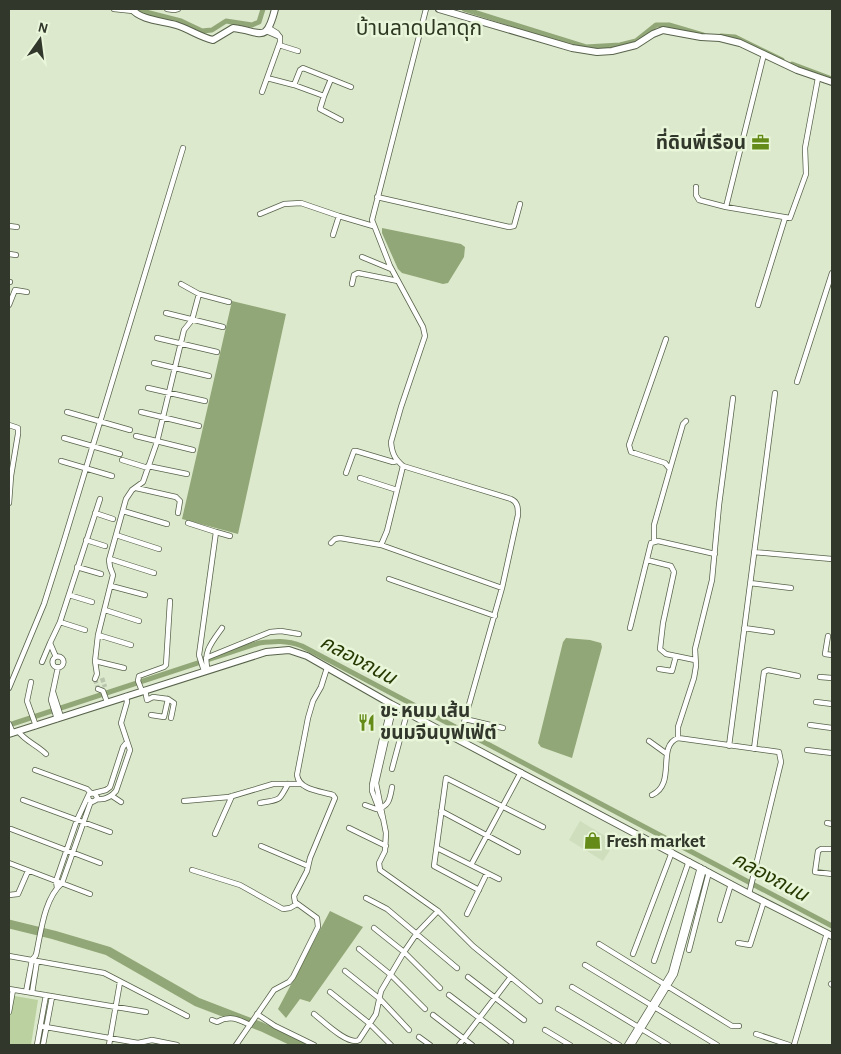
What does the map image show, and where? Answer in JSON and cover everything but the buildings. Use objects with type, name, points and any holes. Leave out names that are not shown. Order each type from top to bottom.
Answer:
[{"type":"street","points":[[114,9],[132,9],[138,15],[174,24],[211,39],[215,39],[233,28],[258,34],[268,30],[275,9]]},
{"type":"street","points":[[167,9],[178,9]]},
{"type":"street","points":[[426,9],[372,220],[391,269],[423,327],[425,336],[425,341],[400,407],[391,442],[393,454],[403,466],[515,501],[518,508],[502,588],[460,738]]},
{"type":"street","points":[[439,9],[459,11],[556,44],[589,51],[604,52],[627,48],[663,30],[701,37],[714,37],[730,40],[797,70],[832,82]]},
{"type":"street","points":[[262,92],[279,45],[280,37],[268,30]]},
{"type":"street","points":[[279,45],[298,51]]},
{"type":"street","points":[[726,207],[764,54]]},
{"type":"street","points":[[294,85],[300,70],[303,68],[351,87]]},
{"type":"street","points":[[267,78],[324,96]]},
{"type":"street","points":[[696,188],[696,195],[699,200],[788,219],[791,216],[805,181],[805,148],[818,78]]},
{"type":"street","points":[[331,79],[320,109],[341,120]]},
{"type":"street","points":[[9,688],[44,604],[183,148]]},
{"type":"street","points":[[377,197],[509,227],[514,226],[520,204]]},
{"type":"street","points":[[260,214],[284,204],[296,203],[373,226]]},
{"type":"street","points":[[333,235],[339,216]]},
{"type":"street","points":[[758,305],[785,218]]},
{"type":"street","points":[[9,226],[17,227]]},
{"type":"street","points":[[9,254],[16,255]]},
{"type":"street","points":[[362,258],[391,269]]},
{"type":"street","points":[[797,382],[832,273]]},
{"type":"street","points":[[352,284],[354,276],[358,274],[398,281]]},
{"type":"street","points":[[181,284],[199,294],[229,302]]},
{"type":"street","points":[[9,305],[15,290],[28,292]]},
{"type":"street","points":[[102,678],[96,677],[95,661],[98,635],[111,586],[113,575],[110,559],[122,511],[126,499],[143,482],[164,418],[184,330],[192,320],[199,294]]},
{"type":"street","points":[[166,313],[223,327]]},
{"type":"street","points":[[157,338],[216,352]]},
{"type":"street","points":[[666,339],[648,386],[629,445],[631,452],[665,463],[670,469]]},
{"type":"street","points":[[154,363],[209,376]]},
{"type":"street","points":[[148,388],[204,401]]},
{"type":"street","points":[[729,746],[775,393]]},
{"type":"street","points":[[678,738],[678,726],[694,678],[696,666],[695,649],[712,580],[733,398]]},
{"type":"street","points":[[67,412],[130,430]]},
{"type":"street","points":[[141,412],[199,426]]},
{"type":"street","points":[[630,628],[651,543],[654,541],[654,525],[683,424],[686,421]]},
{"type":"street","points":[[9,425],[18,428],[10,476],[9,503]]},
{"type":"street","points":[[136,436],[193,450]]},
{"type":"street","points":[[64,438],[93,446],[148,467],[187,474]]},
{"type":"street","points":[[346,473],[356,450],[392,462],[397,461]]},
{"type":"street","points":[[61,461],[112,476]]},
{"type":"street","points":[[381,545],[387,531],[403,466]]},
{"type":"street","points":[[360,478],[397,490]]},
{"type":"street","points":[[136,488],[176,497],[180,501],[178,513]]},
{"type":"street","points":[[42,662],[60,622],[100,499]]},
{"type":"street","points":[[122,511],[167,524]]},
{"type":"street","points":[[95,512],[113,519]]},
{"type":"street","points":[[188,523],[230,536]]},
{"type":"street","points":[[205,669],[199,660],[201,632],[216,532]]},
{"type":"street","points":[[116,535],[159,549]]},
{"type":"street","points":[[331,543],[335,539],[340,538],[381,545],[502,588]]},
{"type":"street","points":[[86,540],[105,546]]},
{"type":"street","points":[[654,541],[715,554]]},
{"type":"street","points":[[754,552],[832,559]]},
{"type":"street","points":[[110,559],[154,572]]},
{"type":"street","points":[[647,560],[673,568],[673,580],[663,623],[660,649],[666,654],[695,660]]},
{"type":"street","points":[[77,567],[101,574]]},
{"type":"street","points":[[389,579],[494,616]]},
{"type":"street","points":[[750,583],[791,588]]},
{"type":"street","points":[[111,586],[145,595]]},
{"type":"street","points":[[69,594],[92,602]]},
{"type":"street","points":[[170,601],[166,665],[141,674],[138,681],[147,700],[153,697],[168,699],[174,703],[171,718]]},
{"type":"street","points":[[104,610],[139,621]]},
{"type":"street","points":[[60,622],[85,630]]},
{"type":"street","points":[[205,669],[205,659],[210,645],[222,628]]},
{"type":"street","points":[[744,628],[772,632]]},
{"type":"street","points":[[205,659],[270,632],[281,631],[299,634]]},
{"type":"street","points":[[98,635],[131,645]]},
{"type":"street","points":[[828,636],[825,654],[832,655]]},
{"type":"street","points":[[50,643],[56,657],[53,663],[58,667]]},
{"type":"street","points":[[13,732],[205,669],[276,650],[289,650],[298,653],[407,713],[460,738],[731,884],[750,891],[764,901],[830,935],[794,1045]]},
{"type":"street","points":[[659,668],[672,671],[676,656]]},
{"type":"street","points":[[56,657],[61,657],[64,660],[63,665],[58,667]]},
{"type":"street","points":[[95,661],[124,668]]},
{"type":"street","points":[[58,667],[53,692],[58,716]]},
{"type":"street","points":[[300,784],[297,775],[308,718],[327,668]]},
{"type":"street","points":[[754,749],[764,672],[768,670],[798,676]]},
{"type":"street","points":[[820,677],[832,678]]},
{"type":"street","points":[[31,682],[28,701],[35,724]]},
{"type":"street","points":[[102,690],[106,701]]},
{"type":"street","points":[[35,770],[87,789],[94,801],[112,796],[116,791],[130,750],[121,723],[127,702],[126,696]]},
{"type":"street","points":[[152,715],[164,717],[168,699]]},
{"type":"street","points":[[816,702],[832,704]]},
{"type":"street","points":[[392,705],[380,756],[376,783],[386,833],[386,846],[378,867],[438,911],[473,946],[540,1001]]},
{"type":"street","points":[[392,769],[407,713]]},
{"type":"street","points":[[464,722],[503,728]]},
{"type":"street","points":[[9,724],[13,732],[34,743],[46,754]]},
{"type":"street","points":[[810,725],[832,728]]},
{"type":"street","points":[[652,795],[661,790],[664,785],[667,754],[674,740],[678,738],[779,752],[781,762],[750,891]]},
{"type":"street","points":[[26,992],[32,960],[36,955],[41,929],[77,820],[91,796],[110,787],[123,747],[127,742]]},
{"type":"street","points":[[649,742],[667,754]]},
{"type":"street","points":[[807,750],[832,753]]},
{"type":"street","points":[[471,865],[521,772]]},
{"type":"street","points":[[479,890],[436,869],[434,864],[446,778],[543,827]]},
{"type":"street","points":[[184,801],[232,796],[273,784],[300,784],[333,795],[334,798],[308,866],[294,896],[297,904],[317,918],[318,927],[289,982],[274,990],[236,1045]]},
{"type":"street","points":[[260,803],[280,798],[288,784]]},
{"type":"street","points":[[365,805],[380,808],[389,802],[392,787]]},
{"type":"street","points":[[56,888],[62,883],[84,822],[91,796]]},
{"type":"street","points":[[112,796],[121,802]]},
{"type":"street","points":[[215,834],[232,796]]},
{"type":"street","points":[[23,800],[110,832]]},
{"type":"street","points":[[441,812],[518,852]]},
{"type":"street","points":[[349,828],[386,846]]},
{"type":"street","points":[[11,829],[100,863]]},
{"type":"street","points":[[261,846],[308,866]]},
{"type":"street","points":[[437,848],[499,879]]},
{"type":"street","points":[[832,849],[821,849],[818,851],[815,872],[832,874]]},
{"type":"street","points":[[633,954],[672,852]]},
{"type":"street","points":[[654,961],[689,861]]},
{"type":"street","points":[[9,863],[90,894]]},
{"type":"street","points":[[689,950],[704,869]]},
{"type":"street","points":[[632,1045],[666,985],[676,961],[704,869]]},
{"type":"street","points":[[192,870],[240,885],[284,909],[297,904]]},
{"type":"street","points":[[9,895],[18,894],[28,871]]},
{"type":"street","points":[[467,914],[487,873]]},
{"type":"street","points":[[720,920],[731,884]]},
{"type":"street","points":[[366,898],[387,908],[457,968]]},
{"type":"street","points":[[738,943],[750,945],[764,901]]},
{"type":"street","points":[[314,1014],[340,1034],[355,1042],[359,1040],[378,1008],[381,991],[404,952],[417,933],[438,911]]},
{"type":"street","points":[[374,928],[404,952],[440,988]]},
{"type":"street","points":[[599,944],[732,1026],[738,1026]]},
{"type":"street","points":[[359,949],[391,975],[425,1010]]},
{"type":"street","points":[[32,993],[38,962],[36,955]]},
{"type":"street","points":[[9,956],[104,973],[187,1016]]},
{"type":"street","points":[[585,965],[717,1045]]},
{"type":"street","points":[[345,971],[380,1000],[410,1030]]},
{"type":"street","points":[[468,978],[524,1020]]},
{"type":"street","points":[[459,1045],[510,978]]},
{"type":"street","points":[[108,1045],[120,982]]},
{"type":"street","points":[[572,987],[668,1045]]},
{"type":"street","points":[[9,1012],[11,989],[146,1012]]},
{"type":"street","points":[[330,992],[370,1024],[389,1045]]},
{"type":"street","points":[[37,1045],[46,995]]},
{"type":"street","points":[[449,995],[511,1042]]},
{"type":"street","points":[[43,1045],[52,996]]},
{"type":"street","points":[[558,1009],[618,1045]]},
{"type":"street","points":[[256,1015],[314,1045]]},
{"type":"street","points":[[433,1015],[472,1045]]},
{"type":"street","points":[[212,1020],[218,1022],[225,1018],[230,1018],[251,1024]]},
{"type":"street","points":[[40,1026],[138,1043],[154,1040],[177,1045]]},
{"type":"street","points":[[627,1045],[640,1028]]},
{"type":"street","points":[[545,1030],[570,1045]]},
{"type":"street","points":[[756,1034],[789,1045]]},
{"type":"street","points":[[418,1037],[430,1045]]},
{"type":"shaded area","points":[[382,228],[461,244],[465,247],[464,257],[448,283],[443,284],[402,273],[398,269],[382,233]]},
{"type":"shaded area","points":[[232,301],[286,314],[238,534],[182,519]]},
{"type":"shaded area","points":[[566,638],[590,640],[601,643],[602,647],[572,758],[541,747],[538,743],[563,642]]},
{"type":"shaded area","name":"Fresh market","points":[[580,821],[615,842],[603,861],[569,840]]},
{"type":"shaded area","points":[[330,911],[363,927],[310,1002],[300,999],[286,1018],[278,1009]]},
{"type":"shaded area","points":[[9,995],[38,1000],[31,1045],[9,1045]]},
{"type":"waterway","points":[[134,9],[181,21],[202,31],[212,30],[226,21],[252,25],[259,22],[263,9]]},
{"type":"waterway","points":[[464,9],[586,47],[620,45],[636,41],[656,25],[669,25],[703,35]]},
{"type":"waterway","points":[[721,36],[735,37],[782,60]]},
{"type":"waterway","points":[[792,64],[832,79]]},
{"type":"waterway","name":"คลองถนน","points":[[9,725],[259,643],[275,641],[291,643],[302,646],[832,926]]},
{"type":"waterway","points":[[9,924],[108,951],[197,1002],[262,1027],[300,1045]]},
{"type":"tunnel","points":[[102,678],[105,687]]},
{"type":"tunnel","points":[[95,679],[98,689]]},
{"type":"place","name":"ที่ดินพี่เรือน","points":[[760,143]]},
{"type":"place","name":"ขะ หนม เส้น ขนมจีนบุฟเฟ่ต์","points":[[366,722]]},
{"type":"place","name":"Fresh market","points":[[592,841]]},
{"type":"district","name":"บ้านลาดปลาดุก","points":[[419,28]]}]
